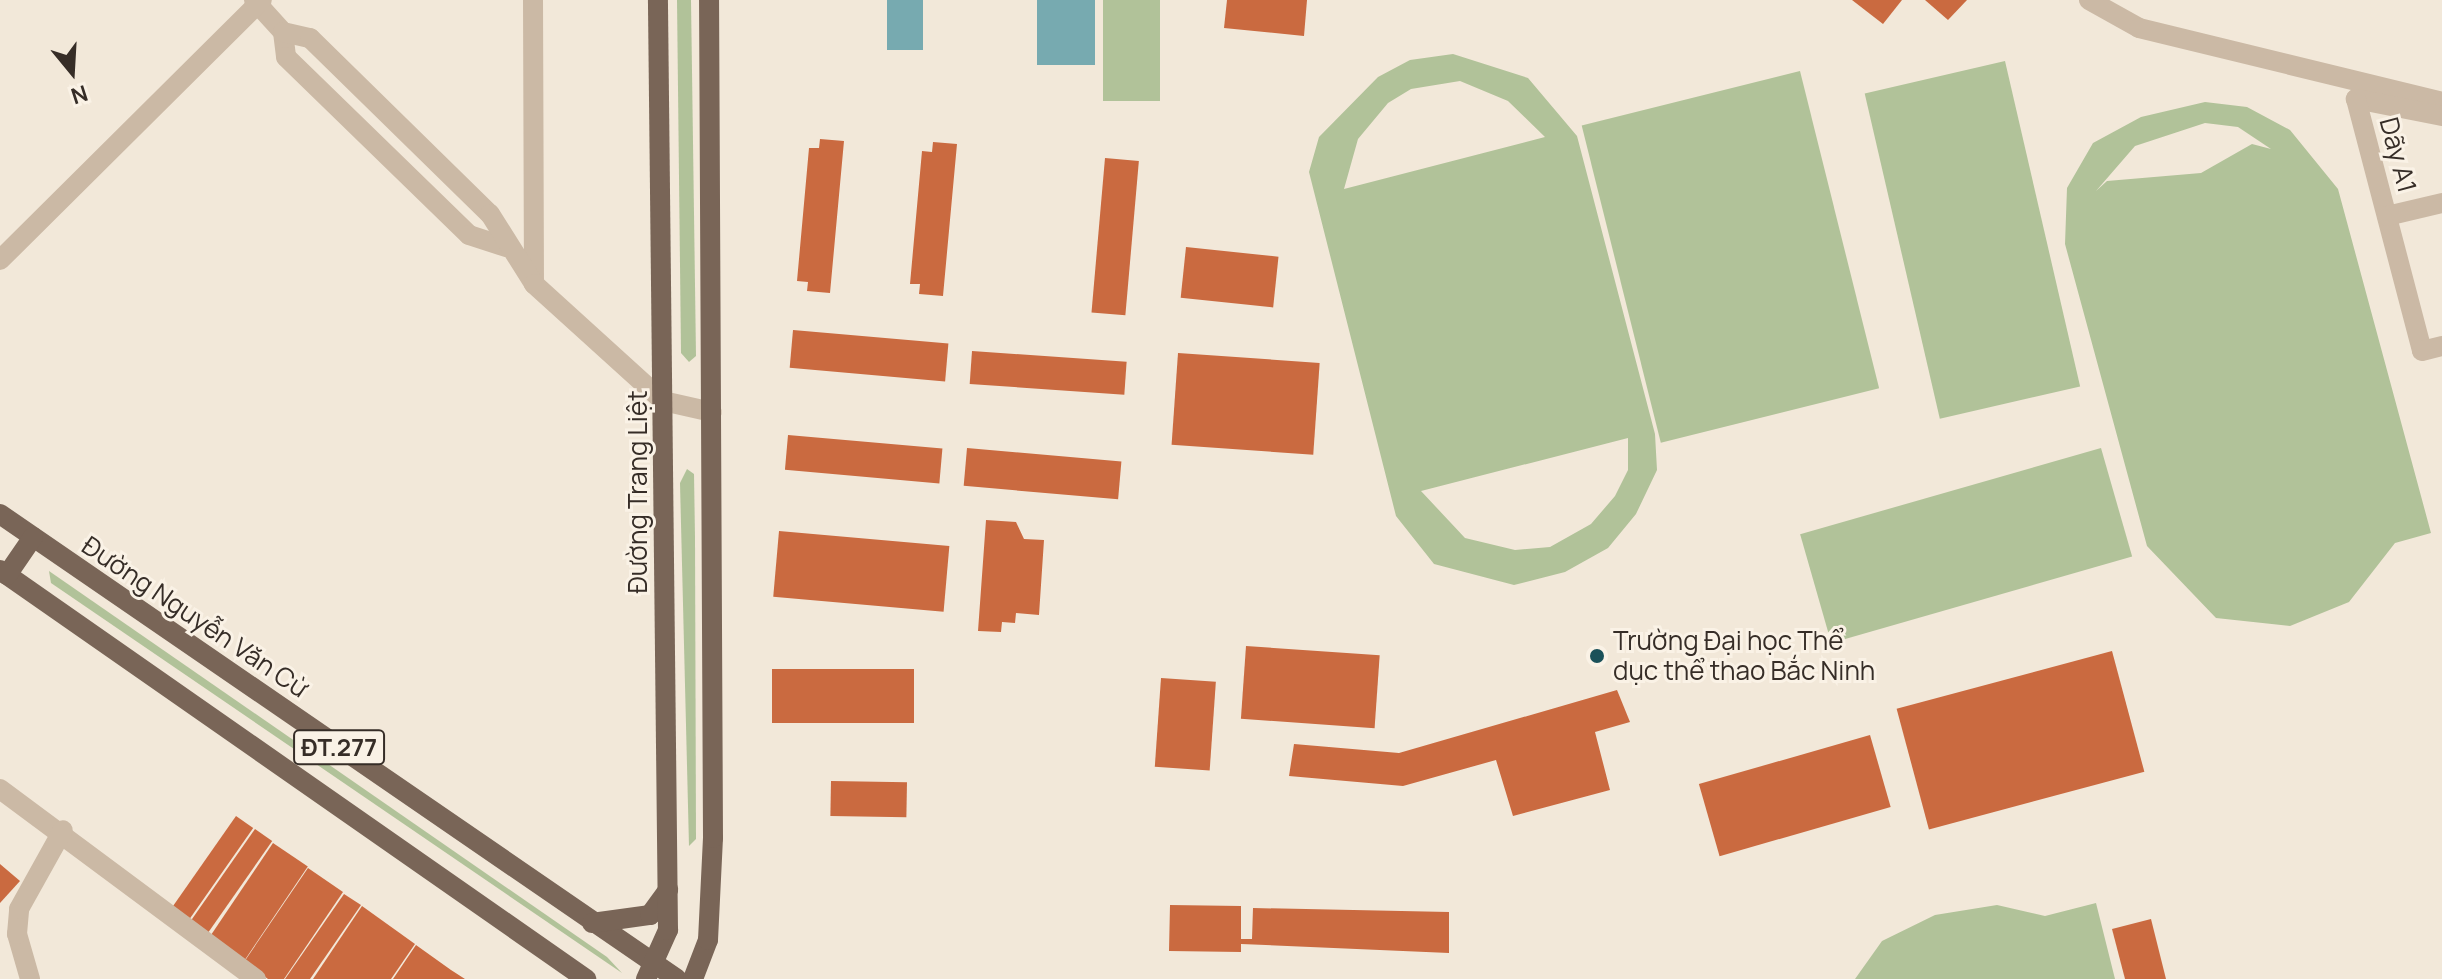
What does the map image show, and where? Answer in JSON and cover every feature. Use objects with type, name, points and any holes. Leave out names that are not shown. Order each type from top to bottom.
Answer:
[{"type":"main road","name":"Đường Trang Liệt","points":[[650,974],[668,930],[658,0]]},
{"type":"main road","points":[[693,979],[708,940],[712,853],[709,0]]},
{"type":"main road","name":"Đường Nguyễn Văn Cừ","points":[[0,514],[591,922],[650,974],[677,979]]},
{"type":"main road","points":[[3,572],[33,537]]},
{"type":"main road","name":"ĐT.277","points":[[3,572],[586,979]]},
{"type":"main road","points":[[591,922],[650,915],[668,890]]},
{"type":"street","points":[[533,0],[534,284]]},
{"type":"street","points":[[2089,0],[2139,28],[2442,102]]},
{"type":"street","points":[[0,260],[258,1],[283,32],[286,57],[469,235],[506,247]]},
{"type":"street","points":[[283,32],[310,38],[490,214],[506,247],[534,284],[663,401],[712,412]]},
{"type":"street","name":"Dãy A1","points":[[2387,216],[2356,99],[2442,116]]},
{"type":"street","points":[[2432,348],[2387,216],[2442,203]]},
{"type":"street","points":[[0,789],[63,830],[256,979]]},
{"type":"street","points":[[30,979],[17,934],[19,909],[63,830]]},
{"type":"green space","points":[[677,0],[691,0],[696,356],[689,362],[681,353]]},
{"type":"green space","points":[[1103,0],[1160,0],[1160,101],[1103,101]]},
{"type":"green space","points":[[1453,54],[1528,78],[1577,136],[1655,434],[1657,470],[1636,514],[1608,548],[1565,572],[1514,585],[1434,564],[1396,516],[1309,172],[1319,137],[1378,77],[1410,60]],"holes":[[[1460,81],[1508,101],[1545,137],[1344,189],[1358,139],[1388,103],[1411,89]],[[1628,438],[1628,470],[1615,496],[1591,524],[1550,547],[1515,550],[1465,538],[1421,491]]]},
{"type":"green space","points":[[2005,61],[2080,386],[1940,419],[1865,93]]},
{"type":"green space","points":[[1800,71],[1879,388],[1661,443],[1582,125]]},
{"type":"green space","points":[[2205,102],[2247,107],[2290,130],[2338,189],[2431,533],[2395,543],[2349,602],[2290,626],[2216,618],[2147,546],[2065,244],[2067,188],[2093,143],[2141,117]],"holes":[[[2205,123],[2238,127],[2271,149],[2252,144],[2201,173],[2107,181],[2096,191],[2135,146]]]},
{"type":"green space","points":[[2101,448],[2132,557],[1831,643],[1800,534]]},
{"type":"green space","points":[[687,469],[694,474],[695,538],[696,839],[689,846],[680,483]]},
{"type":"green space","points":[[49,571],[607,957],[622,973],[51,583]]},
{"type":"green space","points":[[2096,903],[2115,979],[1855,979],[1882,941],[1935,915],[1997,905],[2045,916]]},
{"type":"water","points":[[887,0],[923,0],[923,50],[887,50]]},
{"type":"water","points":[[1037,0],[1095,0],[1095,65],[1037,65]]},
{"type":"building","points":[[1227,0],[1307,0],[1304,36],[1224,28]]},
{"type":"building","points":[[1852,0],[1902,0],[1883,24]]},
{"type":"building","points":[[1925,0],[1967,0],[1948,20]]},
{"type":"building","points":[[820,139],[844,141],[830,293],[807,291],[808,282],[797,281],[809,148],[819,148]]},
{"type":"building","points":[[933,142],[957,144],[943,296],[919,294],[920,284],[910,284],[922,151],[932,152]]},
{"type":"building","points":[[1105,158],[1139,161],[1125,315],[1091,312]]},
{"type":"building","points":[[1186,247],[1278,257],[1273,307],[1181,298]]},
{"type":"building","points":[[793,330],[948,344],[945,381],[790,368]]},
{"type":"building","points":[[972,351],[1127,362],[1124,395],[970,384]]},
{"type":"building","points":[[1178,353],[1320,363],[1313,455],[1172,445]]},
{"type":"building","points":[[788,435],[942,449],[939,483],[785,470]]},
{"type":"building","points":[[967,448],[1121,462],[1118,499],[964,486]]},
{"type":"building","points":[[986,520],[1016,522],[1024,539],[1044,540],[1039,615],[1016,613],[1015,623],[1002,622],[1001,632],[978,631]]},
{"type":"building","points":[[779,531],[949,546],[944,612],[773,597]]},
{"type":"building","points":[[1246,646],[1380,655],[1375,728],[1241,719]]},
{"type":"building","points":[[2112,651],[2144,772],[1929,829],[1897,709]]},
{"type":"building","points":[[772,669],[914,669],[914,723],[772,723]]},
{"type":"building","points":[[1161,678],[1216,682],[1210,771],[1155,767]]},
{"type":"building","points":[[1617,690],[1630,722],[1595,732],[1610,790],[1513,816],[1496,760],[1403,786],[1289,776],[1294,744],[1399,753]]},
{"type":"building","points":[[1870,735],[1891,807],[1720,856],[1699,784]]},
{"type":"building","points":[[831,781],[907,782],[906,817],[830,816]]},
{"type":"building","points":[[236,816],[253,828],[188,921],[171,909]]},
{"type":"building","points":[[255,829],[272,841],[207,934],[190,922]]},
{"type":"building","points":[[273,843],[308,866],[245,960],[210,937]]},
{"type":"building","points":[[0,864],[20,881],[0,903]]},
{"type":"building","points":[[308,868],[343,892],[284,979],[268,979],[244,962]]},
{"type":"building","points":[[344,894],[361,905],[310,979],[285,979]]},
{"type":"building","points":[[1170,905],[1241,906],[1241,939],[1252,939],[1253,908],[1449,912],[1449,953],[1241,944],[1241,952],[1169,951]]},
{"type":"building","points":[[362,906],[415,944],[391,979],[313,979]]},
{"type":"building","points":[[2151,919],[2166,979],[2125,979],[2112,929]]},
{"type":"building","points":[[416,945],[451,970],[465,979],[393,979]]},
{"type":"place","name":"Trường Đại học Thể dục thể thao Bắc Ninh","points":[[1597,656]]}]
